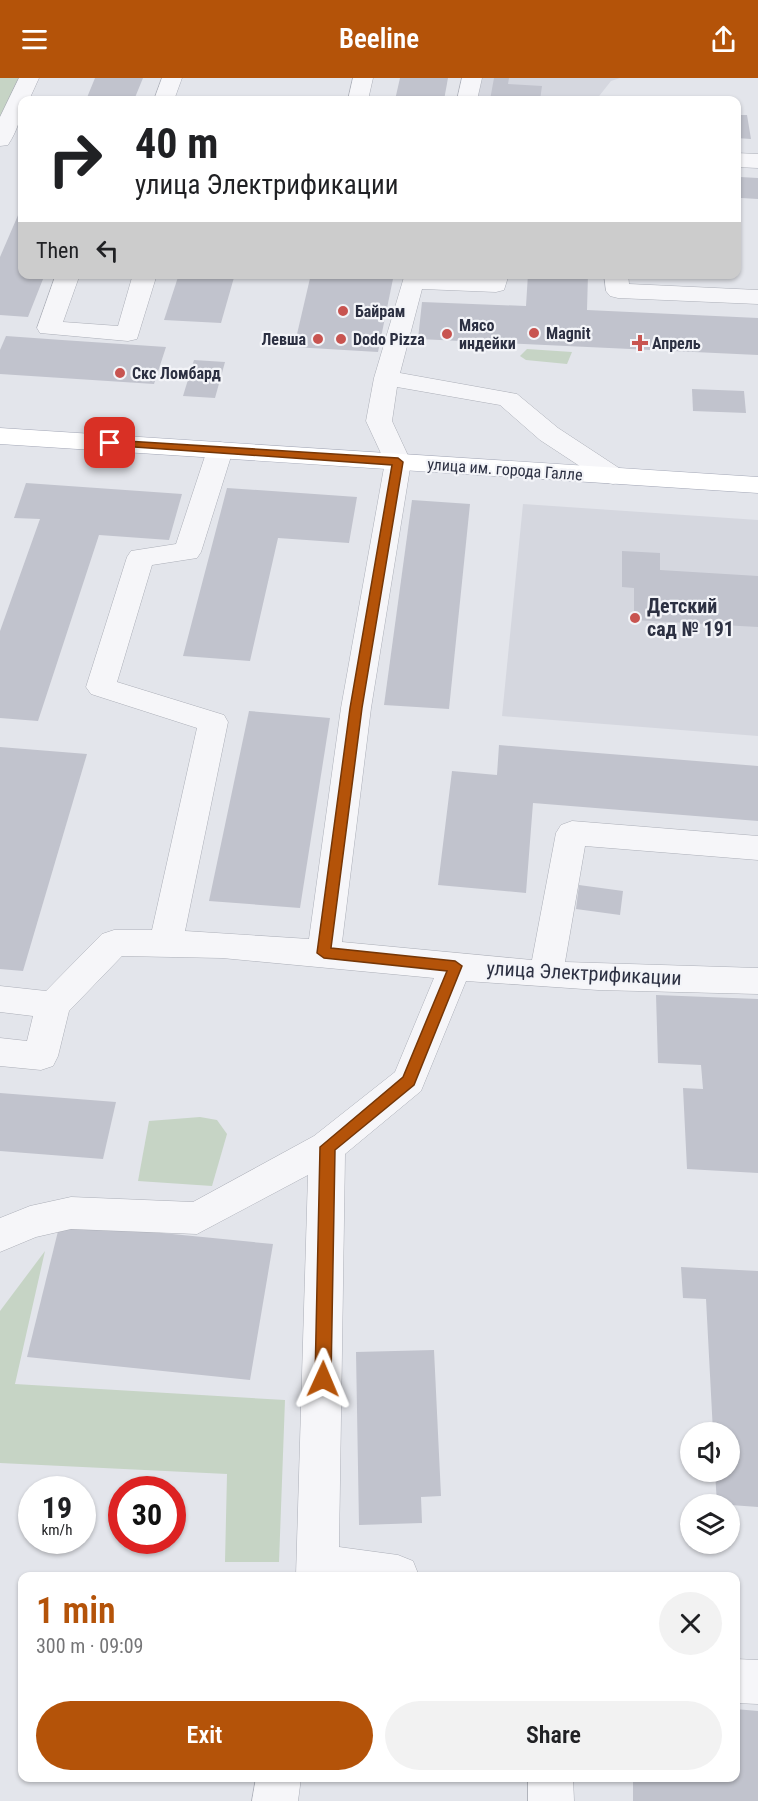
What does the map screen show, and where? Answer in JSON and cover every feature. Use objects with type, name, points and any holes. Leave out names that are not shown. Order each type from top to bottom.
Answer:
[{"type":"main road","name":"улица им. города Галле","points":[[0,436],[758,485]]},
{"type":"street","points":[[20,96],[28,78]]},
{"type":"street","points":[[165,96],[172,78]]},
{"type":"street","points":[[359,96],[363,78]]},
{"type":"street","points":[[468,96],[472,78]]},
{"type":"street","points":[[0,140],[18,100]]},
{"type":"street","points":[[0,148],[18,149]]},
{"type":"street","points":[[741,160],[758,161]]},
{"type":"street","points":[[66,279],[49,328],[128,334],[143,279]]},
{"type":"street","points":[[324,953],[356,708],[398,462],[379,422],[386,378],[412,282],[496,285],[497,279]]},
{"type":"street","points":[[617,279],[618,291],[758,297]]},
{"type":"street","points":[[386,378],[508,399],[549,434],[613,476]]},
{"type":"street","points":[[166,942],[213,722],[101,687],[141,556],[187,552],[219,450]]},
{"type":"street","points":[[546,974],[572,833],[758,848]]},
{"type":"street","name":"улица Электрификации","points":[[53,1005],[114,942],[166,942],[324,953],[546,974],[758,981]]},
{"type":"street","points":[[0,1236],[30,1222],[71,1213],[197,1218],[327,1147],[409,1081],[455,966]]},
{"type":"street","points":[[0,999],[53,1005],[41,1056],[0,1052]]},
{"type":"street","points":[[327,1147],[318,1571],[334,1572]]},
{"type":"street","points":[[740,1681],[758,1682]]},
{"type":"street","points":[[275,1801],[278,1782]]},
{"type":"street","points":[[550,1801],[551,1782]]},
{"type":"shaded area","points":[[480,78],[620,78],[611,81],[599,96],[477,96]]},
{"type":"shaded area","name":"Детский сад № 191","points":[[523,504],[758,520],[758,736],[502,716]]},
{"type":"green space","points":[[0,78],[19,78],[0,118]]},
{"type":"green space","points":[[527,349],[572,352],[567,364],[526,360],[520,356]]},
{"type":"green space","points":[[200,1117],[217,1120],[227,1134],[212,1186],[138,1181],[149,1121]]},
{"type":"green space","points":[[45,1251],[15,1384],[285,1400],[279,1562],[225,1562],[227,1474],[0,1463],[0,1311]]},
{"type":"building","points":[[95,78],[143,78],[136,96],[88,96]]},
{"type":"building","points":[[400,78],[448,78],[445,96],[396,96]]},
{"type":"building","points":[[494,78],[509,78],[508,84],[542,86],[541,96],[491,96]]},
{"type":"building","points":[[741,115],[747,115],[751,139],[741,138]]},
{"type":"building","points":[[741,177],[758,178],[758,199],[741,198]]},
{"type":"building","points":[[18,215],[18,279],[43,279],[28,317],[0,315],[0,257]]},
{"type":"building","points":[[177,279],[234,279],[221,323],[164,320]]},
{"type":"building","points":[[310,279],[393,279],[378,352],[294,347]]},
{"type":"building","points":[[528,279],[588,279],[587,310],[758,318],[758,355],[418,339],[422,302],[526,306]]},
{"type":"building","points":[[6,336],[166,347],[154,384],[0,374],[0,350]]},
{"type":"building","points":[[194,360],[225,362],[215,398],[183,396]]},
{"type":"building","points":[[692,389],[744,391],[746,413],[693,411]]},
{"type":"building","points":[[26,483],[182,494],[169,540],[99,535],[38,721],[0,718],[0,631],[40,519],[14,518]]},
{"type":"building","points":[[227,488],[357,497],[349,543],[278,538],[250,661],[183,656]]},
{"type":"building","points":[[412,500],[470,504],[449,709],[384,705]]},
{"type":"building","points":[[622,551],[660,553],[660,570],[758,576],[758,627],[634,620],[634,588],[622,587]]},
{"type":"building","points":[[249,711],[330,718],[300,908],[209,901]]},
{"type":"building","points":[[499,745],[758,766],[758,821],[533,803],[526,893],[438,885],[452,771],[497,775]]},
{"type":"building","points":[[0,747],[87,754],[23,971],[0,969]]},
{"type":"building","points":[[579,885],[623,891],[620,915],[576,909]]},
{"type":"building","points":[[656,995],[758,999],[758,1173],[687,1169],[683,1088],[703,1089],[701,1065],[658,1063]]},
{"type":"building","points":[[0,1093],[116,1102],[103,1159],[0,1151]]},
{"type":"building","points":[[60,1223],[273,1244],[250,1380],[27,1357]]},
{"type":"building","points":[[681,1267],[758,1271],[758,1507],[740,1506],[740,1494],[716,1494],[716,1482],[740,1482],[740,1422],[712,1422],[706,1299],[683,1298]]},
{"type":"building","points":[[434,1350],[441,1496],[421,1497],[422,1523],[359,1525],[356,1352]]},
{"type":"building","points":[[740,1709],[758,1711],[758,1801],[633,1801],[633,1782],[740,1782]]},
{"type":"place","name":"Байрам","points":[[343,311]]},
{"type":"place","name":"Magnit","points":[[534,333]]},
{"type":"place","name":"Мясо индейки","points":[[447,334]]},
{"type":"place","name":"Левша","points":[[318,339]]},
{"type":"place","name":"Dodo Pizza","points":[[341,339]]},
{"type":"place","name":"Апрель","points":[[640,343]]},
{"type":"place","name":"Скс Ломбард","points":[[120,373]]},
{"type":"place","name":"Детский сад № 191","points":[[635,618]]},
{"type":"route","points":[[110,443],[398,462],[356,708],[324,953],[455,966],[409,1081],[327,1147],[323,1379]]}]
